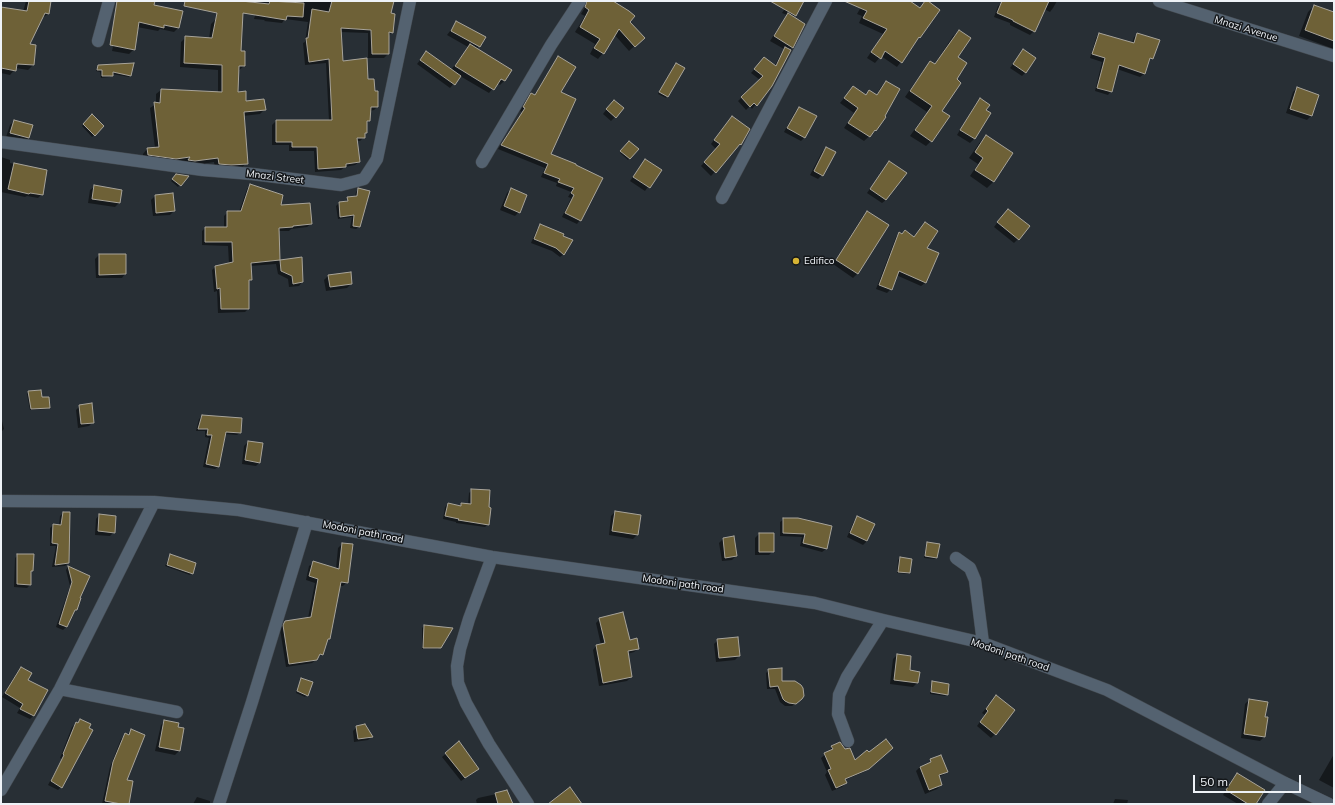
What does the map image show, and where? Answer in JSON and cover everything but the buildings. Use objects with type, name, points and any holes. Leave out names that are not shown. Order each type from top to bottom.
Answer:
[{"type":"street","points":[[98,41],[109,1]]},
{"type":"street","name":"Mnazi Street","points":[[1,142],[203,170],[252,174],[341,185],[364,178],[377,159],[410,1]]},
{"type":"street","points":[[482,162],[551,45],[580,1]]},
{"type":"street","points":[[722,198],[826,1]]},
{"type":"street","name":"Mnazi Avenue","points":[[1159,1],[1334,56]]},
{"type":"street","name":"Modoni path road","points":[[1,501],[154,502],[239,510],[492,557],[816,603],[983,643],[1107,690],[1328,804]]},
{"type":"street","points":[[1,790],[60,690],[154,502]]},
{"type":"street","points":[[219,804],[307,522]]},
{"type":"street","points":[[492,557],[469,619],[460,649],[457,666],[458,682],[466,703],[489,744],[528,804]]},
{"type":"street","points":[[956,558],[970,568],[975,580],[983,643]]},
{"type":"street","points":[[848,741],[838,714],[839,695],[847,677],[883,620]]},
{"type":"street","points":[[60,690],[177,712]]},
{"type":"street","points":[[1268,804],[1285,783]]},
{"type":"place","name":"Edifico","points":[[796,261]]}]
